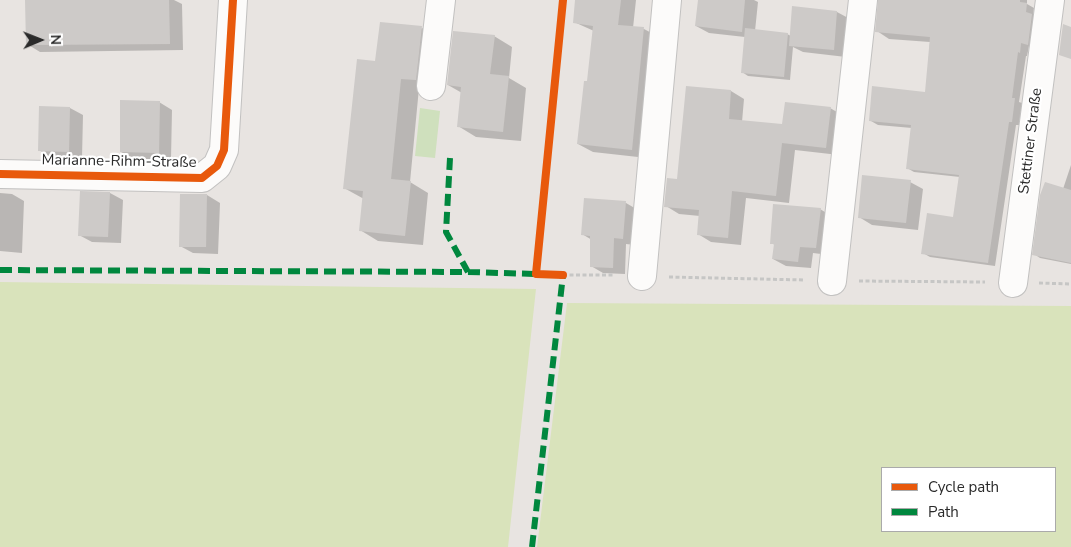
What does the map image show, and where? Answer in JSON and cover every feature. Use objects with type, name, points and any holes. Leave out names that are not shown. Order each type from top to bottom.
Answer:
[{"type":"street","name":"Marianne-Rihm-Straße","points":[[0,174],[202,178],[217,166],[224,150],[232,0]]},
{"type":"street","points":[[431,86],[441,0]]},
{"type":"street","points":[[642,276],[668,0]]},
{"type":"street","points":[[832,281],[863,0]]},
{"type":"street","name":"Stettiner Straße","points":[[1013,283],[1050,0]]},
{"type":"green space","points":[[420,108],[440,111],[435,158],[415,156]]},
{"type":"green space","points":[[0,282],[536,289],[508,547],[0,547]]},
{"type":"green space","points":[[567,303],[1071,306],[1071,547],[537,547]]},
{"type":"building","points":[[25,0],[169,0],[170,44],[26,45]]},
{"type":"building","points":[[575,0],[621,0],[618,25],[644,27],[632,150],[577,144],[584,81],[587,81],[593,26],[573,23]]},
{"type":"building","points":[[698,0],[745,0],[742,32],[695,26]]},
{"type":"building","points":[[878,0],[1020,0],[1020,2],[1027,3],[1026,12],[1032,14],[1028,45],[1021,43],[1020,53],[1018,52],[1012,98],[1015,98],[1012,122],[1009,122],[988,263],[921,254],[927,213],[953,217],[959,175],[906,169],[911,125],[869,121],[872,86],[925,92],[930,37],[875,32]]},
{"type":"building","points":[[792,6],[837,11],[834,50],[789,46]]},
{"type":"building","points":[[380,22],[422,26],[416,80],[401,79],[391,179],[411,181],[405,236],[359,231],[363,191],[343,189],[357,59],[375,61]]},
{"type":"building","points":[[1063,24],[1071,27],[1071,59],[1059,55]]},
{"type":"building","points":[[745,28],[788,33],[784,77],[741,73]]},
{"type":"building","points":[[453,31],[495,35],[490,74],[509,76],[503,132],[457,127],[461,87],[447,85]]},
{"type":"building","points":[[686,86],[731,90],[729,119],[782,124],[785,102],[831,107],[826,148],[782,143],[776,196],[732,191],[728,238],[697,235],[699,210],[664,207],[667,178],[677,179]]},
{"type":"building","points":[[120,100],[160,101],[159,153],[120,152]]},
{"type":"building","points":[[39,106],[70,107],[69,152],[38,151]]},
{"type":"building","points":[[862,175],[911,180],[906,223],[858,218]]},
{"type":"building","points":[[1045,182],[1071,190],[1071,263],[1032,255],[1040,195]]},
{"type":"building","points":[[80,191],[110,192],[108,237],[78,236]]},
{"type":"building","points":[[180,194],[207,194],[206,247],[179,247]]},
{"type":"building","points":[[584,198],[626,201],[623,239],[614,238],[613,268],[590,267],[590,236],[581,235]]},
{"type":"building","points":[[773,204],[821,208],[816,248],[800,247],[798,262],[772,259],[774,244],[770,244]]},
{"type":"marked path","points":[[450,158],[446,232],[468,272]]},
{"type":"marked path","points":[[0,270],[536,274]]},
{"type":"marked path","points":[[532,547],[563,275],[560,275]]},
{"type":"cycle path","points":[[0,174],[202,178],[217,166],[224,150],[233,0]]},
{"type":"cycle path","points":[[563,0],[536,274],[563,275]]}]
